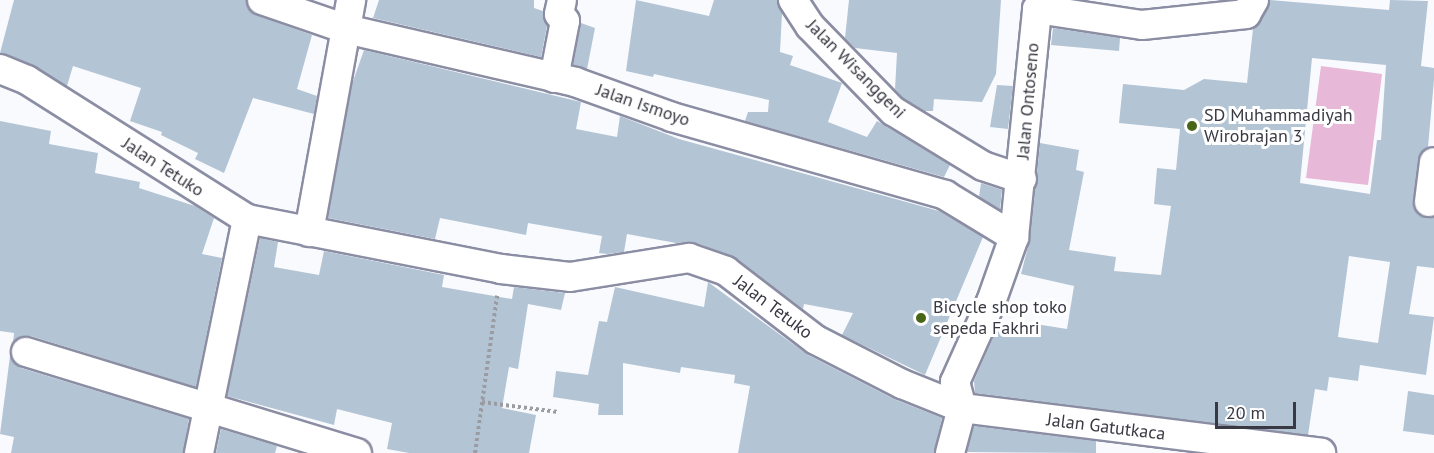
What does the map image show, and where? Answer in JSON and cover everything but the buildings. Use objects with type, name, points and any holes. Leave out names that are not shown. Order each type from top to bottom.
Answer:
[{"type":"street","name":"Jalan Ismoyo","points":[[262,0],[346,29],[554,78],[672,117],[945,195],[1014,237]]},
{"type":"street","points":[[309,232],[351,0]]},
{"type":"street","points":[[554,78],[565,21],[559,14],[562,0]]},
{"type":"street","name":"Jalan Wisanggeni","points":[[793,0],[810,26],[893,111],[982,166],[1022,179]]},
{"type":"street","name":"Jalan Ontoseno","points":[[962,408],[955,382],[992,302],[1014,237],[1022,179],[1037,9],[1130,10],[1142,25],[1171,24],[1246,14],[1254,0]]},
{"type":"street","name":"Jalan Tetuko","points":[[0,69],[27,80],[248,219],[501,269],[570,277],[688,258],[726,271],[816,340],[902,384],[962,408]]},
{"type":"street","points":[[1429,202],[1434,162]]},
{"type":"street","points":[[199,453],[207,406],[248,219]]},
{"type":"street","points":[[26,352],[357,453]]},
{"type":"street","points":[[950,453],[962,408]]},
{"type":"street","name":"Jalan Gatutkaca","points":[[962,408],[1321,453]]},
{"type":"path","points":[[475,453],[501,269]]},
{"type":"path","points":[[482,402],[558,412]]},
{"type":"shaded area","points":[[1321,66],[1382,74],[1368,185],[1306,178]]},
{"type":"place","name":"SD Muhammadiyah Wirobrajan 3","points":[[1192,126]]},
{"type":"place","name":"Bicycle shop toko sepeda Fakhri","points":[[921,318]]}]
